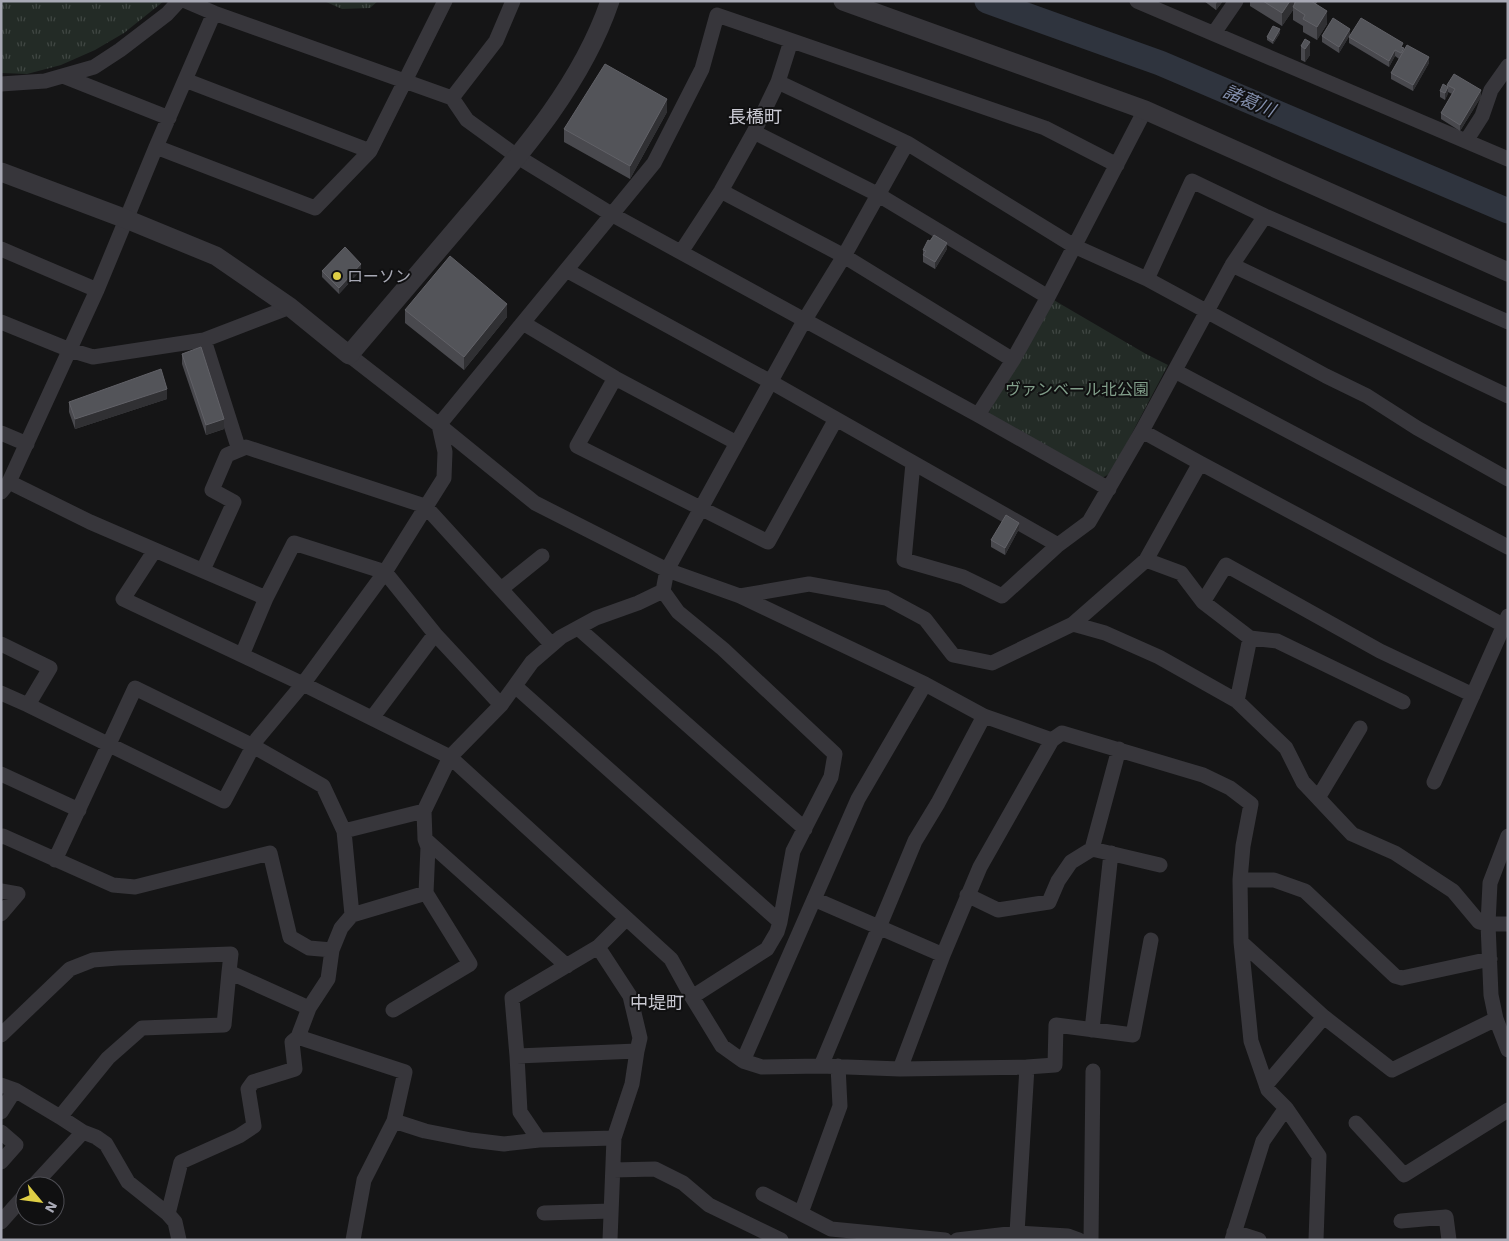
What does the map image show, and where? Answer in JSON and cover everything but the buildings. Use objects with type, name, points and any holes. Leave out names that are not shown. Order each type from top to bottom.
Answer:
[{"type":"street","points":[[1,84],[45,81],[94,67],[120,50],[167,14],[179,1]]},
{"type":"street","points":[[186,1],[214,13],[452,98],[466,120],[518,156],[611,214],[1109,489]]},
{"type":"street","points":[[156,147],[315,208],[370,151],[445,1]]},
{"type":"street","points":[[452,98],[496,42],[513,1]]},
{"type":"street","points":[[348,356],[518,156],[582,65],[610,1]]},
{"type":"street","points":[[843,1],[1145,110],[1508,272]]},
{"type":"street","points":[[1138,1],[1508,159]]},
{"type":"street","points":[[1214,33],[1236,1]]},
{"type":"street","points":[[214,13],[97,290],[27,444],[5,487],[266,598]]},
{"type":"street","points":[[439,425],[654,163],[702,69],[717,15],[1045,128],[1117,165]]},
{"type":"street","points":[[681,252],[721,191],[754,132],[778,82],[791,41]]},
{"type":"street","points":[[1466,141],[1482,116],[1491,90],[1508,66]]},
{"type":"street","points":[[63,76],[169,118]]},
{"type":"street","points":[[185,80],[370,151]]},
{"type":"street","points":[[778,82],[907,143],[1074,246],[1147,279],[1367,396],[1416,428],[1508,479]]},
{"type":"street","points":[[978,416],[1013,360],[1048,297],[1145,110]]},
{"type":"street","points":[[754,132],[877,194],[1048,297]]},
{"type":"street","points":[[692,997],[767,950],[780,922],[793,851],[831,777],[835,754],[723,649],[678,612],[663,591],[666,570],[804,321],[844,256],[907,143]]},
{"type":"street","points":[[1,172],[126,219],[216,256],[290,307],[348,356],[439,425],[536,503],[666,570],[740,596],[925,684],[984,716],[1052,740]]},
{"type":"street","points":[[1147,279],[1192,181],[1265,216],[1508,322]]},
{"type":"street","points":[[721,191],[844,256],[1013,360]]},
{"type":"street","points":[[914,463],[904,560],[963,577],[1002,596],[1058,545],[1089,522],[1142,431],[1232,265],[1265,216]]},
{"type":"street","points":[[1,249],[97,290]]},
{"type":"street","points":[[1232,265],[1508,396]]},
{"type":"street","points":[[566,270],[770,382],[1058,545]]},
{"type":"street","points":[[1,322],[70,350],[93,356],[204,340],[290,307]]},
{"type":"street","points":[[522,323],[615,378],[737,443]]},
{"type":"street","points":[[204,340],[239,450]]},
{"type":"street","points":[[1175,371],[1508,547]]},
{"type":"street","points":[[615,378],[577,446],[768,542],[836,419]]},
{"type":"street","points":[[1,693],[224,801],[257,739],[303,684],[385,572],[444,478],[445,452],[439,425]]},
{"type":"street","points":[[1142,431],[1200,463],[1505,620],[1434,782]]},
{"type":"street","points":[[1,433],[27,444]]},
{"type":"street","points":[[203,570],[234,502],[212,490],[227,455],[246,447],[425,506],[552,645]]},
{"type":"street","points":[[740,596],[809,584],[886,598],[925,619],[953,655],[992,663],[1073,624],[1146,560],[1200,463]]},
{"type":"street","points":[[242,655],[266,598],[294,543],[385,572],[435,634],[501,705]]},
{"type":"street","points":[[155,550],[123,599],[303,684],[450,757],[671,959],[722,1046],[743,1061],[762,1067],[838,1066],[900,1069],[1055,1065],[1056,1025],[1133,1035],[1151,940]]},
{"type":"street","points":[[501,589],[542,556]]},
{"type":"street","points":[[1146,560],[1181,573],[1203,602],[1250,638],[1277,641],[1403,702]]},
{"type":"street","points":[[1203,602],[1226,565],[1380,651],[1473,695]]},
{"type":"street","points":[[393,1010],[470,964],[426,893],[428,848],[425,839],[424,811],[450,757],[501,705],[532,662],[561,637],[596,618],[638,603],[663,591]]},
{"type":"street","points":[[1073,624],[1105,633],[1159,657],[1237,701],[1286,748],[1303,782],[1352,834],[1395,853],[1453,891],[1479,922],[1508,924]]},
{"type":"street","points":[[578,628],[805,829]]},
{"type":"street","points":[[372,718],[435,634]]},
{"type":"street","points":[[1237,701],[1250,638]]},
{"type":"street","points":[[1,644],[50,668],[28,705]]},
{"type":"street","points":[[743,1061],[858,799],[925,684]]},
{"type":"street","points":[[515,686],[780,922]]},
{"type":"street","points":[[55,860],[135,688],[253,746],[323,786],[344,831],[352,915]]},
{"type":"street","points":[[821,1066],[915,841],[938,803],[984,716]]},
{"type":"street","points":[[1318,798],[1360,728]]},
{"type":"street","points":[[900,1069],[967,895],[980,867],[1052,740],[1062,733],[1203,775],[1230,788],[1251,804],[1243,846],[1240,880],[1242,942],[1251,1041],[1268,1090],[1286,1108],[1319,1156],[1316,1240]]},
{"type":"street","points":[[967,895],[998,910],[1049,902],[1058,880],[1071,862],[1092,849],[1119,750]]},
{"type":"street","points":[[1,774],[79,810]]},
{"type":"street","points":[[344,831],[424,811]]},
{"type":"street","points":[[1,837],[3,836],[113,885],[135,887],[270,853],[290,937],[308,948],[332,950]]},
{"type":"street","points":[[1508,836],[1490,883],[1488,924],[1491,995],[1496,1019],[1508,1050]]},
{"type":"street","points":[[425,839],[567,966]]},
{"type":"street","points":[[1092,849],[1160,865]]},
{"type":"street","points":[[1092,1030],[1111,853]]},
{"type":"street","points":[[1490,883],[1508,874]]},
{"type":"street","points":[[1240,880],[1274,880],[1305,891],[1395,976],[1402,978],[1490,959]]},
{"type":"street","points":[[1,891],[18,894],[1,914]]},
{"type":"street","points":[[168,1214],[181,1162],[239,1136],[254,1126],[248,1089],[253,1082],[295,1070],[292,1042],[298,1037],[308,1008],[328,978],[332,950],[342,928],[352,915],[426,893]]},
{"type":"street","points":[[814,899],[943,955]]},
{"type":"street","points":[[539,1140],[520,1112],[512,998],[598,947],[626,919]]},
{"type":"street","points":[[1242,942],[1324,1017],[1392,1070],[1496,1019]]},
{"type":"street","points":[[598,947],[630,996],[640,1038],[632,1084],[614,1138],[610,1240]]},
{"type":"street","points":[[1,1035],[70,968],[93,960],[231,954],[224,1025],[142,1028],[108,1058],[60,1116]]},
{"type":"street","points":[[229,972],[308,1008]]},
{"type":"street","points":[[1266,1085],[1324,1017]]},
{"type":"street","points":[[298,1037],[405,1072],[394,1121],[364,1180],[353,1240]]},
{"type":"street","points":[[517,1056],[637,1051]]},
{"type":"street","points":[[801,1213],[840,1106],[838,1066]]},
{"type":"street","points":[[1018,1233],[1027,1067]]},
{"type":"street","points":[[1091,1240],[1093,1071]]},
{"type":"street","points":[[1,1112],[8,1088],[106,1144],[128,1182],[168,1214],[175,1222],[179,1240]]},
{"type":"street","points":[[1259,1240],[1233,1236],[1263,1141],[1286,1108]]},
{"type":"street","points":[[1356,1123],[1404,1175],[1508,1110]]},
{"type":"street","points":[[394,1121],[425,1131],[504,1144],[539,1140],[614,1138]]},
{"type":"street","points":[[1,1132],[16,1145],[1,1162]]},
{"type":"street","points":[[43,1176],[82,1132]]},
{"type":"street","points":[[613,1170],[655,1169],[683,1183],[709,1206],[781,1240]]},
{"type":"street","points":[[763,1194],[801,1213],[823,1233],[831,1229],[945,1240]]},
{"type":"street","points":[[1,1222],[15,1206]]},
{"type":"street","points":[[544,1212],[611,1210]]},
{"type":"street","points":[[1401,1221],[1446,1217],[1449,1240]]},
{"type":"street","points":[[957,1240],[1018,1233],[1068,1236],[1079,1240]]},
{"type":"green space","points":[[1,1],[164,1],[124,33],[95,50],[61,65],[27,74],[1,73]]},
{"type":"green space","points":[[324,1],[378,1],[370,8],[342,9]]},
{"type":"green space","name":"ヴァンベール北公園","points":[[1052,299],[1168,365],[1111,473],[1102,478],[991,419],[989,412]]},
{"type":"waterway","name":"諸葛川","points":[[987,1],[1160,63],[1508,211]]},
{"type":"place","name":"ローソン","points":[[337,276]]},
{"type":"district","name":"長橋町","points":[[755,117]]},
{"type":"district","name":"中堤町","points":[[657,1003]]}]
